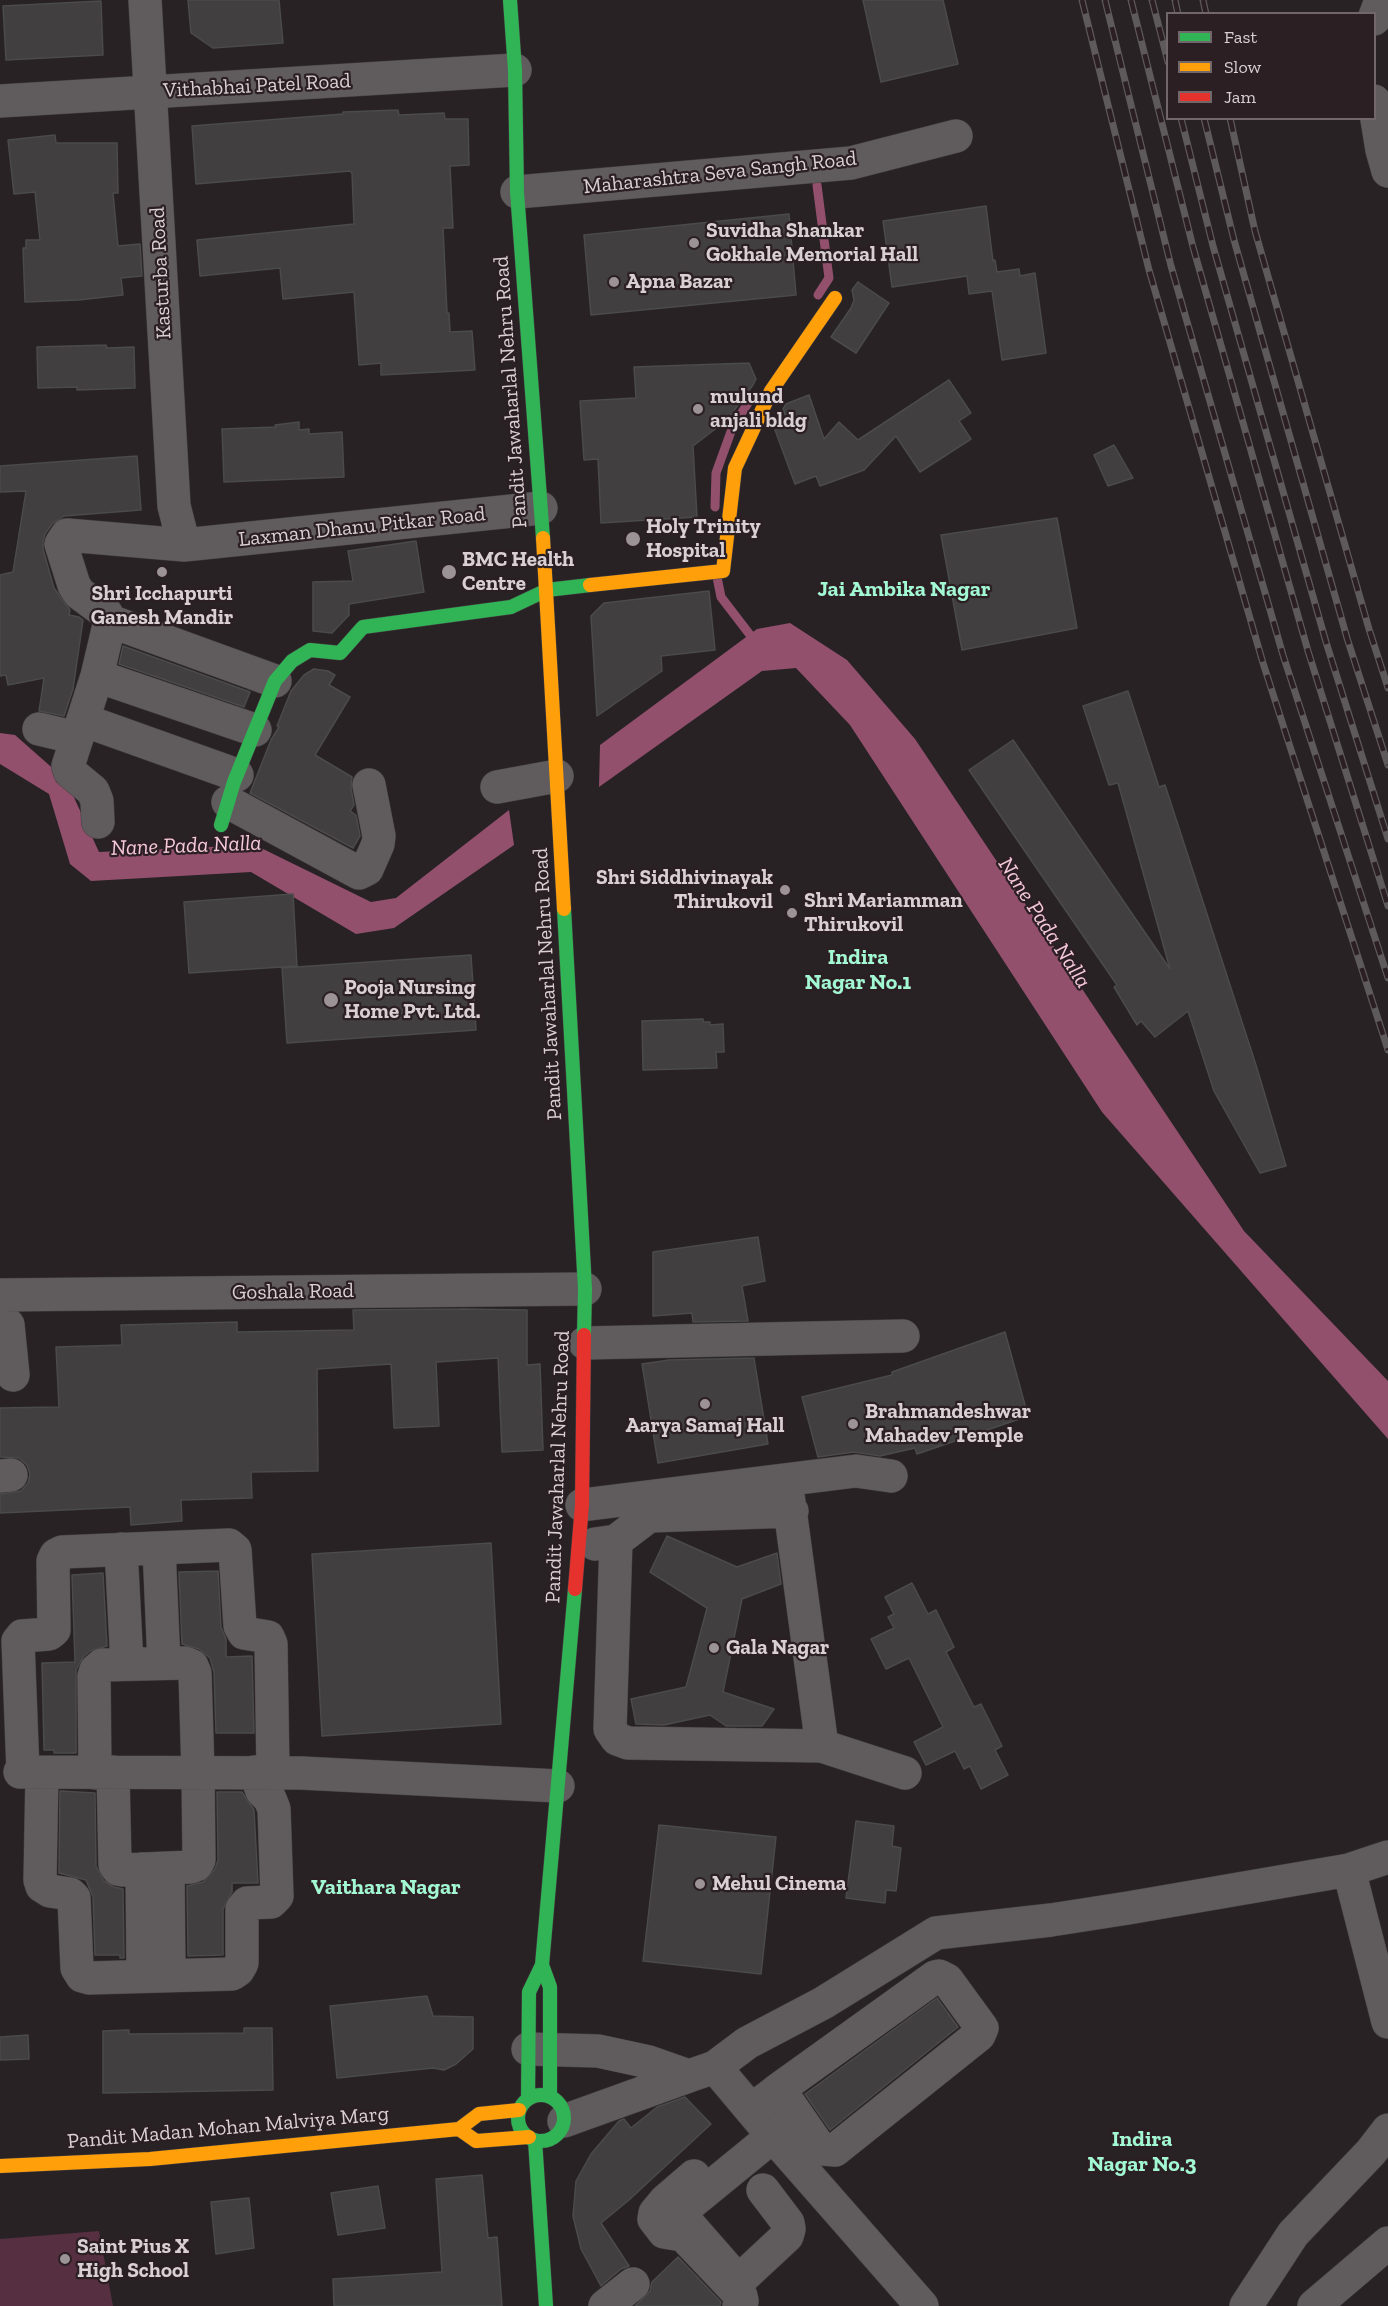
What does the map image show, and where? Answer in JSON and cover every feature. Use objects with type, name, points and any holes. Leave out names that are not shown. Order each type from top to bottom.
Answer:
[{"type":"street","name":"Kasturba Road","points":[[145,0],[174,506],[184,545]]},
{"type":"street","name":"Pandit Jawaharlal Nehru Road","points":[[510,0],[515,70],[517,192],[547,590],[585,1289],[582,1505],[542,1965]]},
{"type":"street","name":"Vithabhai Patel Road","points":[[0,101],[515,70]]},
{"type":"street","points":[[1376,113],[1388,171]]},
{"type":"street","name":"Maharashtra Seva Sangh Road","points":[[517,192],[850,162],[956,136]]},
{"type":"street","points":[[229,801],[275,681],[292,661],[310,650],[340,653],[363,627],[511,607],[547,590],[723,571],[735,468],[771,391],[835,298]]},
{"type":"street","name":"Laxman Dhanu Pitkar Road","points":[[110,621],[106,613],[79,593],[74,585],[61,543],[67,535],[184,545],[541,508]]},
{"type":"street","points":[[98,822],[97,801],[93,791],[70,772],[68,766],[97,676],[110,621],[275,681]]},
{"type":"street","points":[[97,676],[255,730]]},
{"type":"street","points":[[39,729],[80,729],[229,801],[359,873],[367,869],[379,837],[369,785]]},
{"type":"street","points":[[497,787],[557,776]]},
{"type":"street","name":"Goshala Road","points":[[0,1295],[585,1289]]},
{"type":"street","points":[[0,1321],[8,1325],[7,1389]]},
{"type":"street","points":[[585,1343],[903,1336]]},
{"type":"street","points":[[579,1547],[616,1540],[649,1516],[789,1496],[856,1471],[891,1476]]},
{"type":"street","points":[[582,1505],[789,1496]]},
{"type":"street","points":[[789,1496],[822,1746]]},
{"type":"street","points":[[616,1540],[610,1729],[617,1739],[628,1743],[822,1746],[905,1773]]},
{"type":"street","points":[[229,1545],[235,1550],[240,1626],[244,1633],[268,1637],[272,1644],[262,1791],[270,1799],[274,1809],[277,1896],[271,1902],[247,1903],[242,1909],[242,1963],[232,1974],[89,1978],[82,1976],[77,1968],[74,1898],[70,1894],[50,1891],[42,1886],[40,1880],[22,1772],[18,1641],[22,1636],[49,1634],[54,1630],[53,1561],[56,1555],[62,1551],[121,1549],[229,1545]]},
{"type":"street","points":[[159,1548],[164,1663]]},
{"type":"street","points":[[121,1549],[127,1664]]},
{"type":"street","points":[[164,1663],[185,1663],[192,1666],[195,1673],[199,1860],[191,1868],[123,1870],[115,1865],[94,1676],[96,1670],[102,1665],[164,1663]]},
{"type":"street","points":[[568,1670],[612,1669]]},
{"type":"street","points":[[22,1772],[264,1772],[558,1786]]},
{"type":"street","points":[[557,2109],[702,2072],[747,2043],[823,2003],[936,1933],[1051,1920],[1349,1870],[1388,1857]]},
{"type":"street","points":[[155,1869],[156,1975]]},
{"type":"street","points":[[1349,1870],[1388,2022]]},
{"type":"street","points":[[519,2110],[479,2114],[459,2128],[476,2141],[551,2139],[562,2129],[539,2048],[529,1992],[542,1965]]},
{"type":"street","points":[[542,1965],[550,1987],[528,2098],[519,2110],[519,2125],[532,2139],[546,2306]]},
{"type":"street","points":[[763,2190],[788,2223],[789,2229],[787,2236],[739,2278],[733,2275],[684,2219],[683,2214],[685,2208],[760,2122],[779,2089],[935,1977],[939,1976],[947,1980],[982,2028],[979,2035],[835,2150],[823,2149],[817,2144],[779,2089]]},
{"type":"street","points":[[539,2048],[598,2051],[702,2072],[760,2122],[922,2306]]},
{"type":"street","points":[[528,2098],[543,2094],[557,2109]]},
{"type":"street","points":[[739,2306],[742,2301],[741,2296],[686,2238],[682,2235],[664,2232],[654,2220],[655,2213],[665,2201],[760,2122]]},
{"type":"street","name":"Pandit Madan Mohan Malviya Marg","points":[[0,2166],[150,2159],[459,2128]]},
{"type":"street","points":[[1246,2306],[1293,2234],[1371,2152],[1388,2130]]},
{"type":"street","points":[[1314,2306],[1388,2243]]},
{"type":"street","points":[[604,2306],[633,2284]]},
{"type":"shaded area","points":[[790,623],[847,660],[915,739],[1244,1231],[1388,1381],[1388,1439],[1102,1112],[850,725],[796,668],[762,671],[599,787],[600,745],[757,629]]},
{"type":"shaded area","points":[[0,733],[15,735],[66,780],[99,852],[255,845],[371,902],[396,898],[509,810],[514,845],[394,928],[356,934],[251,872],[91,881],[70,864],[49,794],[0,764]]},
{"type":"shaded area","name":"Saint Pius X High School","points":[[99,2231],[113,2306],[0,2306],[0,2239]]},
{"type":"building","points":[[188,0],[279,0],[283,43],[213,48],[191,33]]},
{"type":"building","points":[[863,0],[943,0],[958,64],[881,82]]},
{"type":"building","points":[[101,1],[103,55],[6,60],[3,6]]},
{"type":"building","points":[[398,110],[399,115],[444,113],[445,119],[468,119],[469,165],[450,166],[453,228],[443,228],[450,332],[472,331],[475,370],[381,375],[381,363],[359,365],[354,292],[283,299],[280,268],[200,276],[197,240],[354,224],[352,173],[350,171],[196,184],[192,126],[343,114],[343,112]]},
{"type":"building","points":[[55,135],[56,143],[117,143],[118,193],[113,193],[118,246],[140,244],[142,276],[121,278],[123,295],[79,300],[25,302],[23,248],[26,248],[26,240],[40,240],[35,192],[14,194],[8,140]]},
{"type":"building","points":[[986,206],[993,261],[995,260],[997,272],[1019,269],[1020,276],[1035,273],[1046,353],[1002,360],[992,291],[969,294],[967,276],[892,287],[883,221]]},
{"type":"building","points":[[789,214],[796,295],[591,315],[584,235]]},
{"type":"building","points":[[858,282],[889,303],[856,353],[831,337],[851,308],[854,300],[852,290]]},
{"type":"building","points":[[106,345],[107,348],[134,347],[135,388],[77,390],[77,387],[38,388],[37,347]]},
{"type":"building","points":[[749,363],[756,379],[753,385],[727,420],[693,446],[697,517],[601,523],[598,459],[584,460],[580,401],[636,398],[634,367]]},
{"type":"building","points":[[949,380],[971,413],[959,421],[971,439],[920,472],[896,436],[864,470],[820,486],[816,476],[795,484],[775,430],[789,426],[783,409],[786,404],[809,395],[824,439],[839,422],[858,440]]},
{"type":"building","points":[[299,422],[299,430],[309,429],[309,434],[342,432],[344,477],[224,482],[222,429],[276,427],[275,425]]},
{"type":"building","points":[[1114,445],[1133,478],[1108,486],[1094,455]]},
{"type":"building","points":[[137,456],[141,510],[64,516],[52,524],[45,534],[43,549],[54,588],[70,610],[69,615],[83,620],[73,689],[64,716],[39,711],[44,678],[8,685],[6,675],[0,676],[0,575],[13,572],[26,491],[0,492],[0,466]]},
{"type":"building","points":[[1057,518],[1077,628],[962,650],[941,535]]},
{"type":"building","points":[[416,541],[424,592],[349,604],[349,615],[332,633],[313,631],[313,582],[353,581],[348,551]]},
{"type":"building","points":[[709,591],[715,650],[661,656],[662,671],[597,716],[591,616],[604,603]]},
{"type":"building","points":[[123,646],[250,692],[244,707],[119,664]]},
{"type":"building","points":[[314,669],[328,671],[335,675],[329,685],[350,697],[315,755],[352,777],[354,805],[350,811],[356,815],[360,836],[353,848],[250,793],[271,740],[279,727],[277,726],[291,691],[304,675]]},
{"type":"building","points":[[1128,691],[1159,787],[1165,785],[1256,1065],[1286,1166],[1260,1173],[1214,1091],[1188,1011],[1155,1037],[1141,1021],[1137,1025],[1114,987],[1117,985],[969,770],[1013,740],[1170,969],[1118,783],[1109,785],[1083,706]]},
{"type":"building","points":[[293,894],[297,966],[189,973],[184,902]]},
{"type":"building","points":[[471,955],[476,1030],[287,1043],[282,968]]},
{"type":"building","points":[[703,1019],[703,1022],[710,1022],[710,1025],[723,1024],[724,1052],[716,1052],[717,1068],[643,1070],[642,1021]]},
{"type":"building","points":[[758,1237],[765,1281],[742,1286],[748,1321],[693,1322],[692,1313],[653,1316],[653,1252]]},
{"type":"building","points":[[353,1310],[527,1310],[527,1365],[540,1364],[543,1450],[502,1452],[498,1358],[436,1362],[439,1426],[394,1428],[391,1364],[317,1369],[318,1471],[251,1472],[252,1498],[181,1500],[182,1521],[131,1525],[130,1507],[0,1513],[0,1494],[21,1491],[28,1483],[30,1474],[27,1465],[19,1458],[0,1457],[0,1408],[59,1407],[56,1347],[122,1345],[121,1325],[237,1322],[237,1332],[354,1330]]},
{"type":"building","points":[[1005,1332],[1028,1416],[917,1454],[915,1448],[880,1456],[854,1452],[818,1457],[802,1397],[892,1375],[892,1372]]},
{"type":"building","name":"Aarya Samaj Hall","points":[[754,1358],[768,1444],[658,1463],[642,1364],[669,1360]]},
{"type":"building","name":"Gala Nagar","points":[[667,1536],[737,1567],[777,1553],[781,1584],[742,1599],[723,1692],[774,1709],[762,1726],[726,1726],[710,1715],[664,1725],[636,1724],[631,1699],[686,1687],[707,1608],[650,1572]]},
{"type":"building","points":[[491,1543],[501,1724],[322,1736],[312,1554]]},
{"type":"building","points":[[218,1571],[221,1627],[226,1639],[226,1657],[252,1656],[254,1733],[216,1733],[214,1672],[210,1658],[199,1649],[182,1644],[179,1572]]},
{"type":"building","points":[[103,1573],[107,1646],[90,1651],[84,1656],[76,1670],[76,1753],[54,1753],[54,1750],[44,1750],[42,1663],[75,1662],[72,1575]]},
{"type":"building","points":[[912,1583],[928,1614],[936,1610],[954,1647],[946,1652],[974,1707],[981,1704],[1002,1746],[995,1750],[1008,1775],[981,1789],[970,1766],[964,1769],[955,1751],[926,1765],[914,1742],[943,1727],[909,1658],[886,1669],[871,1639],[894,1628],[888,1617],[894,1614],[885,1597]]},
{"type":"building","points":[[60,1791],[95,1793],[96,1866],[104,1881],[123,1889],[124,1958],[120,1958],[120,1955],[95,1955],[93,1897],[86,1880],[59,1873]]},
{"type":"building","points":[[217,1792],[242,1792],[254,1810],[258,1883],[232,1883],[232,1892],[223,1909],[223,1955],[188,1956],[187,1886],[203,1882],[215,1869],[218,1860]]},
{"type":"building","points":[[856,1821],[894,1826],[892,1846],[901,1848],[896,1891],[886,1890],[885,1903],[846,1898]]},
{"type":"building","points":[[659,1825],[776,1837],[761,1974],[643,1961]]},
{"type":"building","points":[[427,1996],[433,2016],[473,2017],[473,2049],[456,2064],[444,2070],[433,2068],[337,2078],[330,2006]]},
{"type":"building","points":[[937,1998],[958,2027],[830,2130],[805,2094]]},
{"type":"building","points":[[244,2028],[272,2028],[273,2090],[103,2093],[103,2031],[129,2030],[129,2034],[244,2033]]},
{"type":"building","points":[[28,2035],[29,2059],[0,2060],[0,2037]]},
{"type":"building","points":[[685,2097],[711,2124],[601,2223],[629,2266],[621,2269],[601,2286],[581,2249],[573,2216],[576,2181],[591,2154],[619,2121],[624,2119],[631,2128],[657,2107]]},
{"type":"building","points":[[482,2175],[488,2238],[497,2237],[502,2306],[334,2306],[333,2279],[442,2272],[436,2179]]},
{"type":"building","points":[[378,2186],[385,2228],[338,2235],[331,2193]]},
{"type":"building","points":[[249,2198],[254,2248],[216,2254],[211,2202]]},
{"type":"building","points":[[678,2257],[721,2302],[720,2306],[635,2306],[650,2291],[652,2282]]},
{"type":"waterway","points":[[817,185],[829,278],[818,295]]},
{"type":"waterway","points":[[715,507],[716,473],[733,426],[752,397]]},
{"type":"waterway","points":[[717,577],[721,597],[757,644]]},
{"type":"railway","points":[[1082,0],[1149,270],[1263,663],[1388,1050]]},
{"type":"railway","points":[[1105,0],[1171,266],[1283,655],[1388,978]]},
{"type":"railway","points":[[1131,0],[1193,247],[1308,651],[1388,906]]},
{"type":"railway","points":[[1152,0],[1166,54]]},
{"type":"railway","points":[[1175,0],[1178,12]]},
{"type":"railway","points":[[1203,0],[1206,12]]},
{"type":"railway","points":[[1182,120],[1213,246],[1326,642],[1388,839]]},
{"type":"railway","points":[[1204,120],[1234,240],[1347,638],[1388,765]]},
{"type":"railway","points":[[1230,120],[1255,231],[1388,688]]},
{"type":"traffic: fast","points":[[510,0],[515,70],[517,192],[543,538]]},
{"type":"traffic: fast","points":[[221,825],[234,782],[275,681],[292,661],[310,650],[340,653],[363,627],[511,607],[547,590],[590,585]]},
{"type":"traffic: fast","points":[[564,909],[585,1289],[584,1335]]},
{"type":"traffic: fast","points":[[542,1965],[575,1589]]},
{"type":"traffic: fast","points":[[528,2099],[529,1992],[542,1965],[550,1987],[550,2096]]},
{"type":"traffic: fast","points":[[541,2095],[557,2102],[564,2118],[557,2134],[541,2141],[525,2134],[518,2118],[525,2102],[541,2095]]},
{"type":"traffic: fast","points":[[535,2140],[546,2306]]},
{"type":"traffic: slow","points":[[590,585],[723,571],[735,468],[771,391],[835,298]]},
{"type":"traffic: slow","points":[[543,538],[564,909]]},
{"type":"traffic: slow","points":[[519,2110],[479,2114],[459,2129],[476,2141],[529,2137]]},
{"type":"traffic: slow","points":[[0,2166],[150,2159],[459,2129]]},
{"type":"traffic: jam","points":[[575,1589],[582,1505],[584,1335]]},
{"type":"place","name":"Suvidha Shankar Gokhale Memorial Hall","points":[[694,243]]},
{"type":"place","name":"Apna Bazar","points":[[614,282]]},
{"type":"place","name":"mulund anjali bldg","points":[[698,409]]},
{"type":"place","name":"Holy Trinity Hospital","points":[[633,539]]},
{"type":"place","name":"Shri Icchapurti Ganesh Mandir","points":[[162,572]]},
{"type":"place","name":"BMC Health Centre","points":[[449,572]]},
{"type":"place","name":"Shri Siddhivinayak Thirukovil","points":[[785,890]]},
{"type":"place","name":"Shri Mariamman Thirukovil","points":[[792,913]]},
{"type":"place","name":"Pooja Nursing Home Pvt. Ltd.","points":[[331,1000]]},
{"type":"place","name":"Aarya Samaj Hall","points":[[705,1404]]},
{"type":"place","name":"Brahmandeshwar Mahadev Temple","points":[[853,1424]]},
{"type":"place","name":"Gala Nagar","points":[[714,1648]]},
{"type":"place","name":"Mehul Cinema","points":[[700,1884]]},
{"type":"place","name":"Saint Pius X High School","points":[[65,2259]]},
{"type":"district","name":"Jai Ambika Nagar","points":[[904,590]]},
{"type":"district","name":"Indira Nagar No.1","points":[[858,970]]},
{"type":"district","name":"Vaithara Nagar","points":[[386,1888]]},
{"type":"district","name":"Indira Nagar No.3","points":[[1142,2152]]},
{"type":"water label","name":"Nane Pada Nalla","points":[[186,846]]},
{"type":"water label","name":"Nane Pada Nalla","points":[[1044,923]]}]
